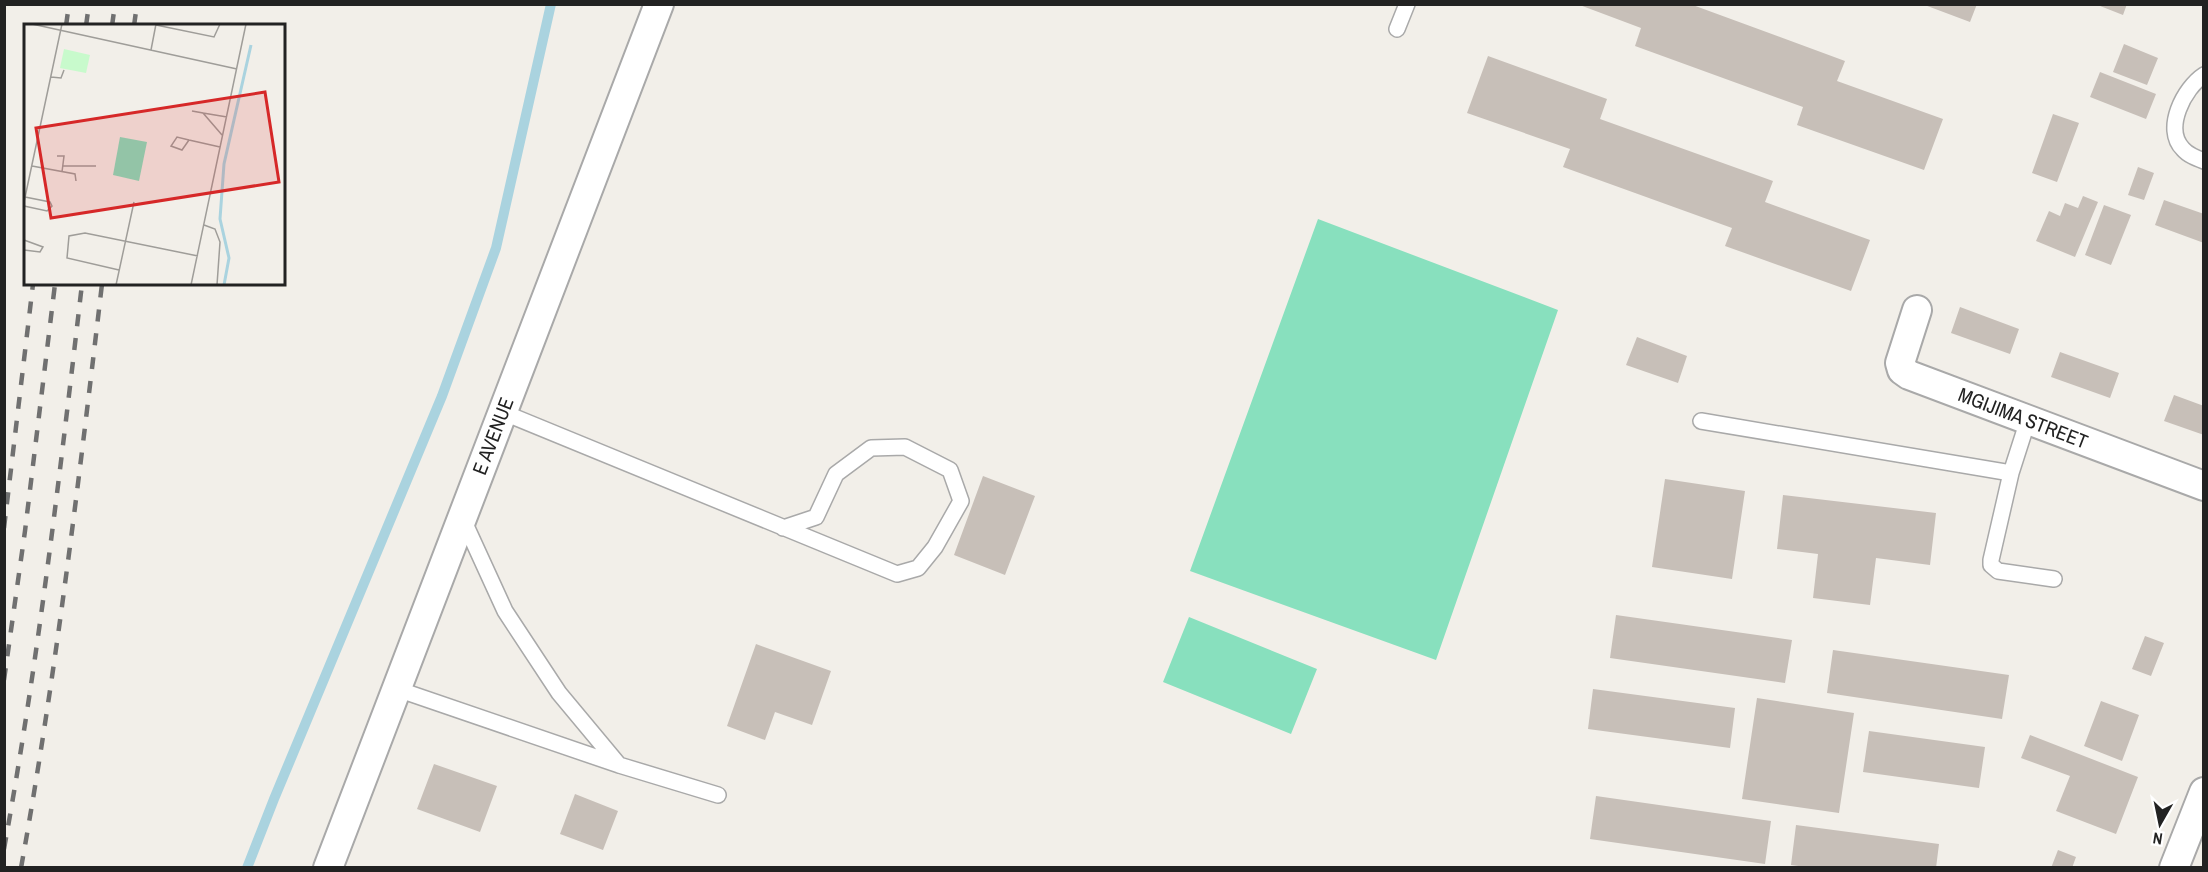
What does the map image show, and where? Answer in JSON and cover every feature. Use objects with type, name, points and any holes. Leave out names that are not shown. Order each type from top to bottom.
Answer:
[{"type":"street","name":"E AVENUE","points":[[328,867],[658,4]]},
{"type":"street","name":"MGIJIMA STREET","points":[[1917,310],[1901,358],[1902,370],[1909,375],[2204,486]]},
{"type":"street","points":[[2174,867],[2204,792]]},
{"type":"lane","points":[[1397,29],[1407,4]]},
{"type":"lane","points":[[2204,75],[2188,89],[2175,126],[2178,143],[2184,151],[2204,160]]},
{"type":"lane","points":[[502,412],[783,528],[897,574],[918,568],[935,547],[961,501],[950,470],[905,447],[871,448],[836,474],[816,517],[783,528]]},
{"type":"lane","points":[[2028,420],[2012,473],[1991,565],[1998,571],[2054,579]]},
{"type":"lane","points":[[1701,421],[2012,473]]},
{"type":"lane","points":[[462,517],[505,611],[559,693],[619,765]]},
{"type":"lane","points":[[397,688],[619,765],[718,795]]},
{"type":"green space","points":[[1318,219],[1558,310],[1436,660],[1190,571]]},
{"type":"green space","points":[[1189,617],[1317,669],[1291,734],[1163,682]]},
{"type":"building","points":[[1577,4],[1690,4],[1845,61],[1837,81],[1943,119],[1924,170],[1797,125],[1803,107],[1635,46],[1641,28]]},
{"type":"building","points":[[1922,4],[1977,4],[1970,22]]},
{"type":"building","points":[[2095,4],[2127,4],[2123,15]]},
{"type":"building","points":[[2124,44],[2158,58],[2147,85],[2113,72]]},
{"type":"building","points":[[1488,56],[1607,99],[1600,119],[1773,181],[1765,202],[1870,240],[1851,291],[1725,246],[1732,228],[1563,167],[1570,149],[1467,113]]},
{"type":"building","points":[[2100,72],[2156,94],[2146,119],[2090,97]]},
{"type":"building","points":[[2053,114],[2079,123],[2057,182],[2032,173]]},
{"type":"building","points":[[2138,167],[2154,173],[2144,200],[2128,195]]},
{"type":"building","points":[[2083,196],[2098,202],[2075,257],[2036,241],[2049,211],[2060,216],[2065,203],[2078,208]]},
{"type":"building","points":[[2164,200],[2204,214],[2204,243],[2155,225]]},
{"type":"building","points":[[2104,205],[2131,215],[2111,265],[2085,255]]},
{"type":"building","points":[[1960,307],[2019,329],[2010,354],[1951,333]]},
{"type":"building","points":[[1637,337],[1687,356],[1678,383],[1626,365]]},
{"type":"building","points":[[2060,352],[2119,373],[2110,398],[2051,377]]},
{"type":"building","points":[[2174,395],[2204,406],[2204,435],[2164,421]]},
{"type":"building","points":[[983,476],[1035,496],[1005,575],[954,555]]},
{"type":"building","points":[[1665,479],[1745,491],[1732,579],[1652,567]]},
{"type":"building","points":[[1783,495],[1936,513],[1930,565],[1876,558],[1870,605],[1813,598],[1818,554],[1777,549]]},
{"type":"building","points":[[1616,615],[1792,640],[1785,683],[1610,658]]},
{"type":"building","points":[[2145,636],[2164,643],[2151,676],[2132,669]]},
{"type":"building","points":[[756,644],[831,671],[812,725],[775,712],[765,740],[727,726]]},
{"type":"building","points":[[1833,650],[2009,675],[2002,719],[1827,693]]},
{"type":"building","points":[[1593,689],[1735,708],[1730,748],[1588,729]]},
{"type":"building","points":[[1757,698],[1854,713],[1839,813],[1742,799]]},
{"type":"building","points":[[2101,701],[2139,715],[2122,761],[2084,746]]},
{"type":"building","points":[[1869,731],[1985,747],[1979,788],[1863,772]]},
{"type":"building","points":[[2030,735],[2138,777],[2116,834],[2056,811],[2070,776],[2021,758]]},
{"type":"building","points":[[434,764],[497,786],[480,832],[417,809]]},
{"type":"building","points":[[575,794],[618,811],[603,850],[560,834]]},
{"type":"building","points":[[1596,796],[1771,821],[1765,864],[1590,839]]},
{"type":"building","points":[[1796,825],[1939,844],[1936,868],[1813,868],[1791,865]]},
{"type":"building","points":[[2058,850],[2076,857],[2072,868],[2051,868]]},
{"type":"waterway","points":[[247,868],[442,396],[496,248],[551,4]]},
{"type":"railway","points":[[66,24],[69,4]]},
{"type":"railway","points":[[86,24],[89,4]]},
{"type":"railway","points":[[112,24],[115,4]]},
{"type":"railway","points":[[134,24],[137,4]]},
{"type":"railway","points":[[4,528],[33,285]]},
{"type":"railway","points":[[4,680],[55,285]]},
{"type":"railway","points":[[4,849],[38,638],[82,285]]},
{"type":"railway","points":[[21,868],[56,649],[102,285]]}]
